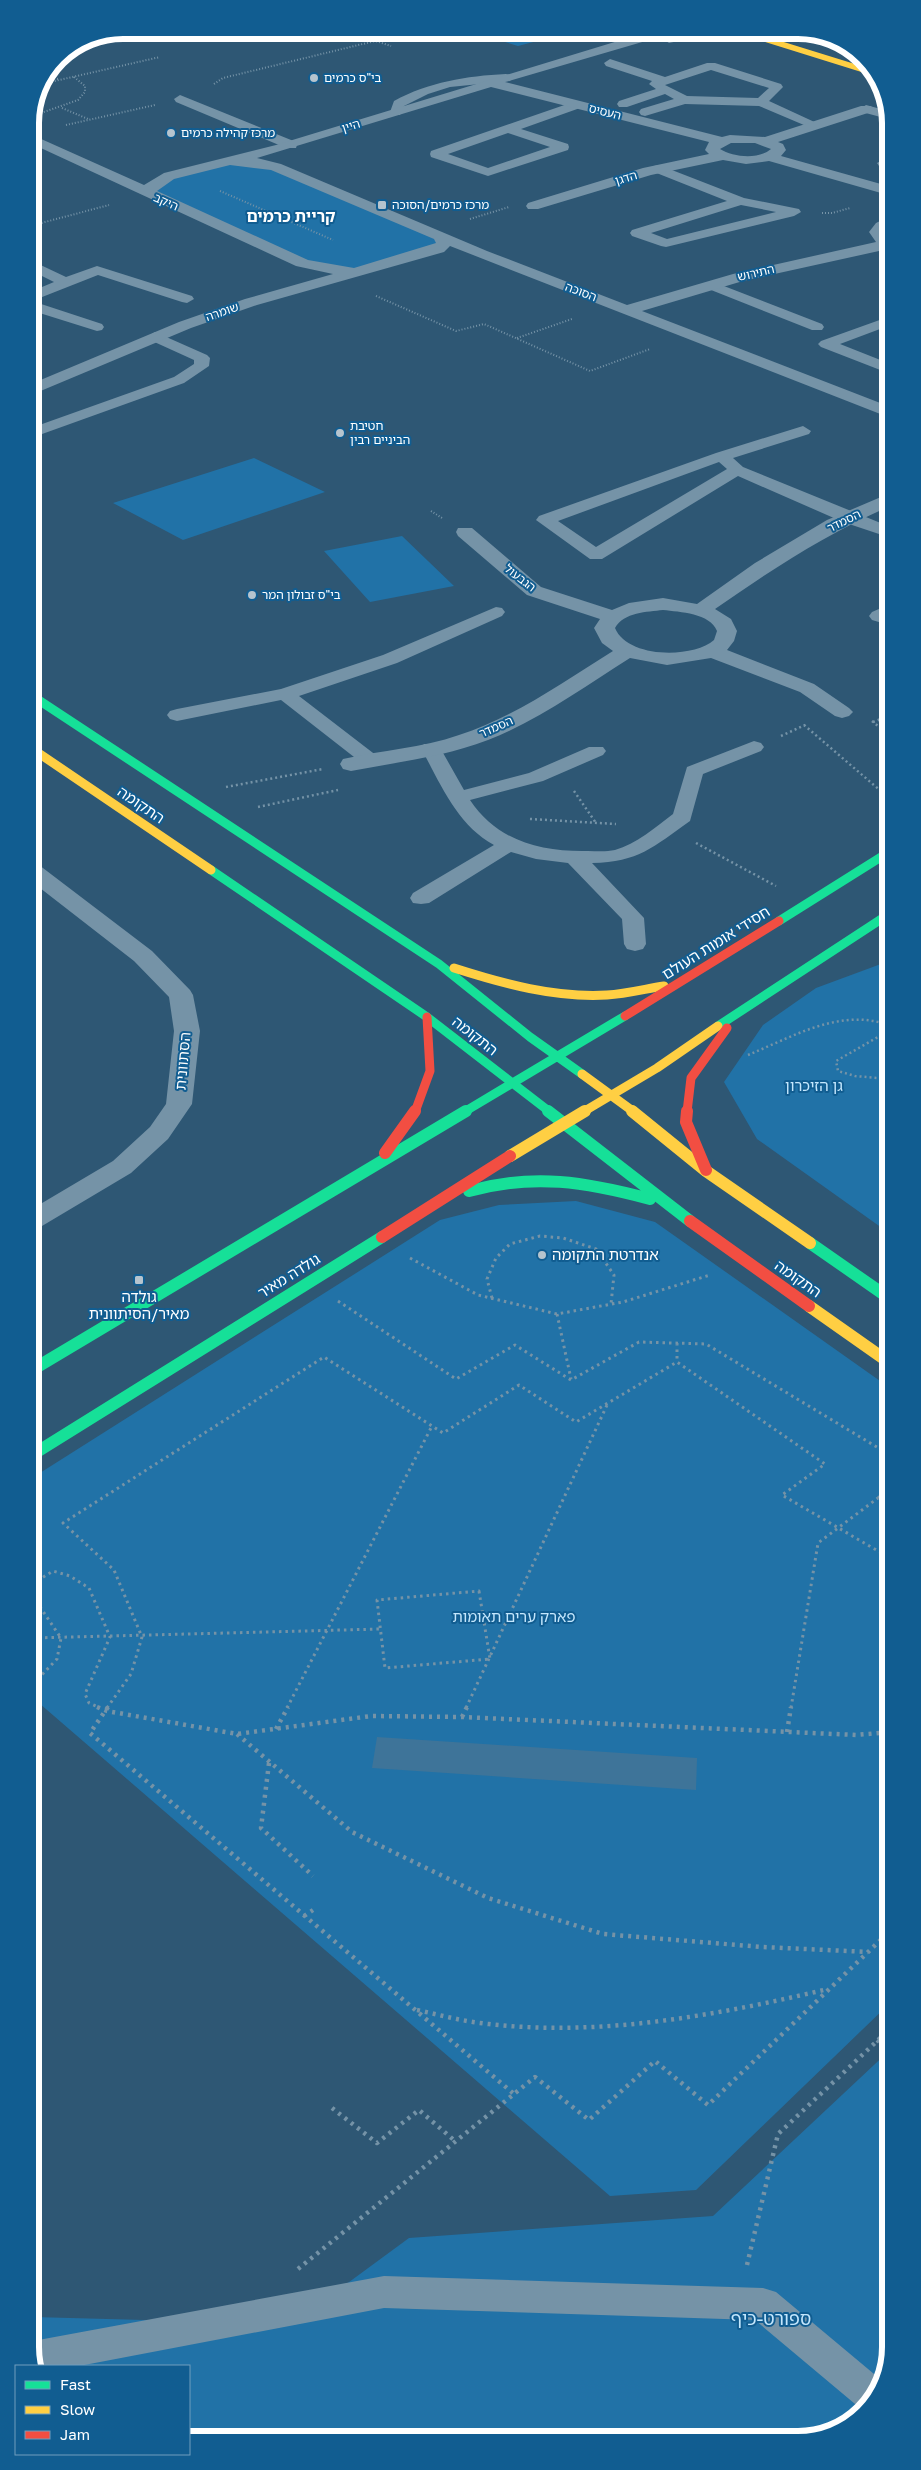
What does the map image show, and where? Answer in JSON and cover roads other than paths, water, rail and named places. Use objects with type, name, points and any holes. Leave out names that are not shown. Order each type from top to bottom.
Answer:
[{"type":"street","name":"היין","points":[[110,173],[150,177],[169,176],[231,162],[286,147],[632,39]]},
{"type":"street","name":"היין","points":[[531,70],[651,39]]},
{"type":"street","points":[[766,39],[863,69]]},
{"type":"street","name":"העסיס","points":[[491,83],[576,104],[721,148]]},
{"type":"street","points":[[766,141],[866,109]]},
{"type":"street","points":[[721,148],[742,138],[766,141],[778,147],[779,150],[770,156]]},
{"type":"street","name":"היקב","points":[[39,142],[302,263],[336,270],[369,268]]},
{"type":"street","points":[[276,167],[274,156],[286,147]]},
{"type":"street","points":[[721,148],[746,159],[770,156],[882,188]]},
{"type":"street","name":"הדגן","points":[[533,206],[659,169],[721,148]]},
{"type":"street","name":"הסוכה","points":[[231,162],[261,163],[276,167],[482,254],[882,410]]},
{"type":"street","name":"היין","points":[[149,194],[150,187],[169,176]]},
{"type":"street","points":[[882,225],[877,232],[882,240]]},
{"type":"street","name":"שומרה","points":[[39,384],[154,337],[241,306],[439,249],[444,244],[435,234]]},
{"type":"street","name":"התירוש","points":[[620,308],[739,277],[882,245]]},
{"type":"street","name":"שומרה","points":[[422,254],[453,251],[482,254]]},
{"type":"street","points":[[302,263],[313,272],[316,278],[309,286]]},
{"type":"street","name":"הסמדר","points":[[701,610],[762,567],[834,524],[882,503]]},
{"type":"street","name":"הגבעול","points":[[465,532],[534,591],[612,616]]},
{"type":"street","points":[[663,604],[701,610],[716,617],[725,625],[727,634],[723,644],[701,655],[673,659],[649,658],[626,652],[614,646],[606,639],[603,631],[605,623],[612,616],[643,606],[663,604]]},
{"type":"street","points":[[712,651],[807,688],[842,712]]},
{"type":"street","name":"הסמדר","points":[[360,762],[431,748],[480,735],[525,714],[626,652]]},
{"type":"street","name":"התקומה","points":[[39,700],[439,964],[612,1096],[706,1171],[882,1292]]},
{"type":"street","name":"התקומה","points":[[39,753],[427,1017],[663,1202],[882,1357]]},
{"type":"street","name":"חסידי אומות העולם","points":[[558,1056],[678,984],[882,856]]},
{"type":"street","name":"הסתוונית","points":[[39,876],[143,956],[181,995],[187,1031],[179,1104],[159,1133],[122,1167],[39,1216]]},
{"type":"street","points":[[562,1124],[657,1068],[739,1011],[882,919]]},
{"type":"street","points":[[439,964],[511,986],[563,995],[608,995],[678,984]]},
{"type":"street","points":[[706,1171],[686,1122],[691,1078],[739,1011]]},
{"type":"street","points":[[377,1163],[417,1109],[430,1071],[427,1017]]},
{"type":"street","points":[[39,1366],[558,1056]]},
{"type":"street","name":"גולדה מאיר","points":[[39,1451],[562,1124]]},
{"type":"street","points":[[424,1210],[489,1183],[542,1179],[599,1185],[663,1202]]},
{"type":"lane","points":[[610,63],[665,86],[684,100]]},
{"type":"lane","points":[[623,104],[711,66],[777,88],[762,102]]},
{"type":"lane","points":[[396,112],[398,104],[415,93],[477,78],[506,78]]},
{"type":"lane","points":[[180,100],[286,147]]},
{"type":"lane","points":[[645,112],[684,100],[762,102],[816,125]]},
{"type":"lane","points":[[509,129],[563,147],[488,172],[436,154],[576,104]]},
{"type":"lane","points":[[866,109],[882,113]]},
{"type":"lane","points":[[659,169],[740,201],[794,212],[666,242],[637,233],[740,201]]},
{"type":"lane","points":[[39,269],[64,282]]},
{"type":"lane","points":[[39,293],[97,270],[187,300]]},
{"type":"lane","points":[[711,285],[817,327]]},
{"type":"lane","points":[[39,308],[97,327]]},
{"type":"lane","points":[[882,323],[826,344],[882,366]]},
{"type":"lane","points":[[866,330],[882,336]]},
{"type":"lane","points":[[39,430],[179,380],[201,366],[202,358],[154,337]]},
{"type":"lane","points":[[737,470],[596,555],[545,520],[722,456],[804,431]]},
{"type":"lane","points":[[722,456],[737,470],[849,518],[882,530]]},
{"type":"lane","points":[[177,715],[285,694],[390,659],[496,612]]},
{"type":"lane","points":[[285,694],[360,762]]},
{"type":"lane","points":[[431,748],[459,797],[482,827],[508,845],[544,855],[575,858],[618,856],[667,827],[683,817],[694,771],[754,747]]},
{"type":"lane","points":[[459,797],[536,778],[596,751]]},
{"type":"lane","points":[[421,898],[508,845]]},
{"type":"lane","points":[[575,858],[633,918],[635,944]]},
{"type":"lane","points":[[39,2357],[384,2292],[755,2303],[763,2304],[869,2393]]},
{"type":"place","name":"בי\"ס כרמים","points":[[314,78]]},
{"type":"place","name":"מרכז קהילה כרמים","points":[[171,133]]},
{"type":"place","name":"מרכז כרמים/הסוכה","points":[[382,205]]},
{"type":"place","name":"חטיבת הביניים רבין","points":[[340,433]]},
{"type":"place","name":"בי\"ס זבולון המר","points":[[252,595]]},
{"type":"place","name":"אנדרטת התקומה","points":[[542,1255]]},
{"type":"place","name":"גולדה מאיר/הסיתוונית","points":[[139,1280]]},
{"type":"district","name":"קריית כרמים","points":[[291,216]]},
{"type":"park label","name":"גן הזיכרון","points":[[814,1086]]},
{"type":"park label","name":"פארק ערים תאומות","points":[[514,1617]]},
{"type":"park label","name":"ספורט-כיף","points":[[771,2319]]}]
